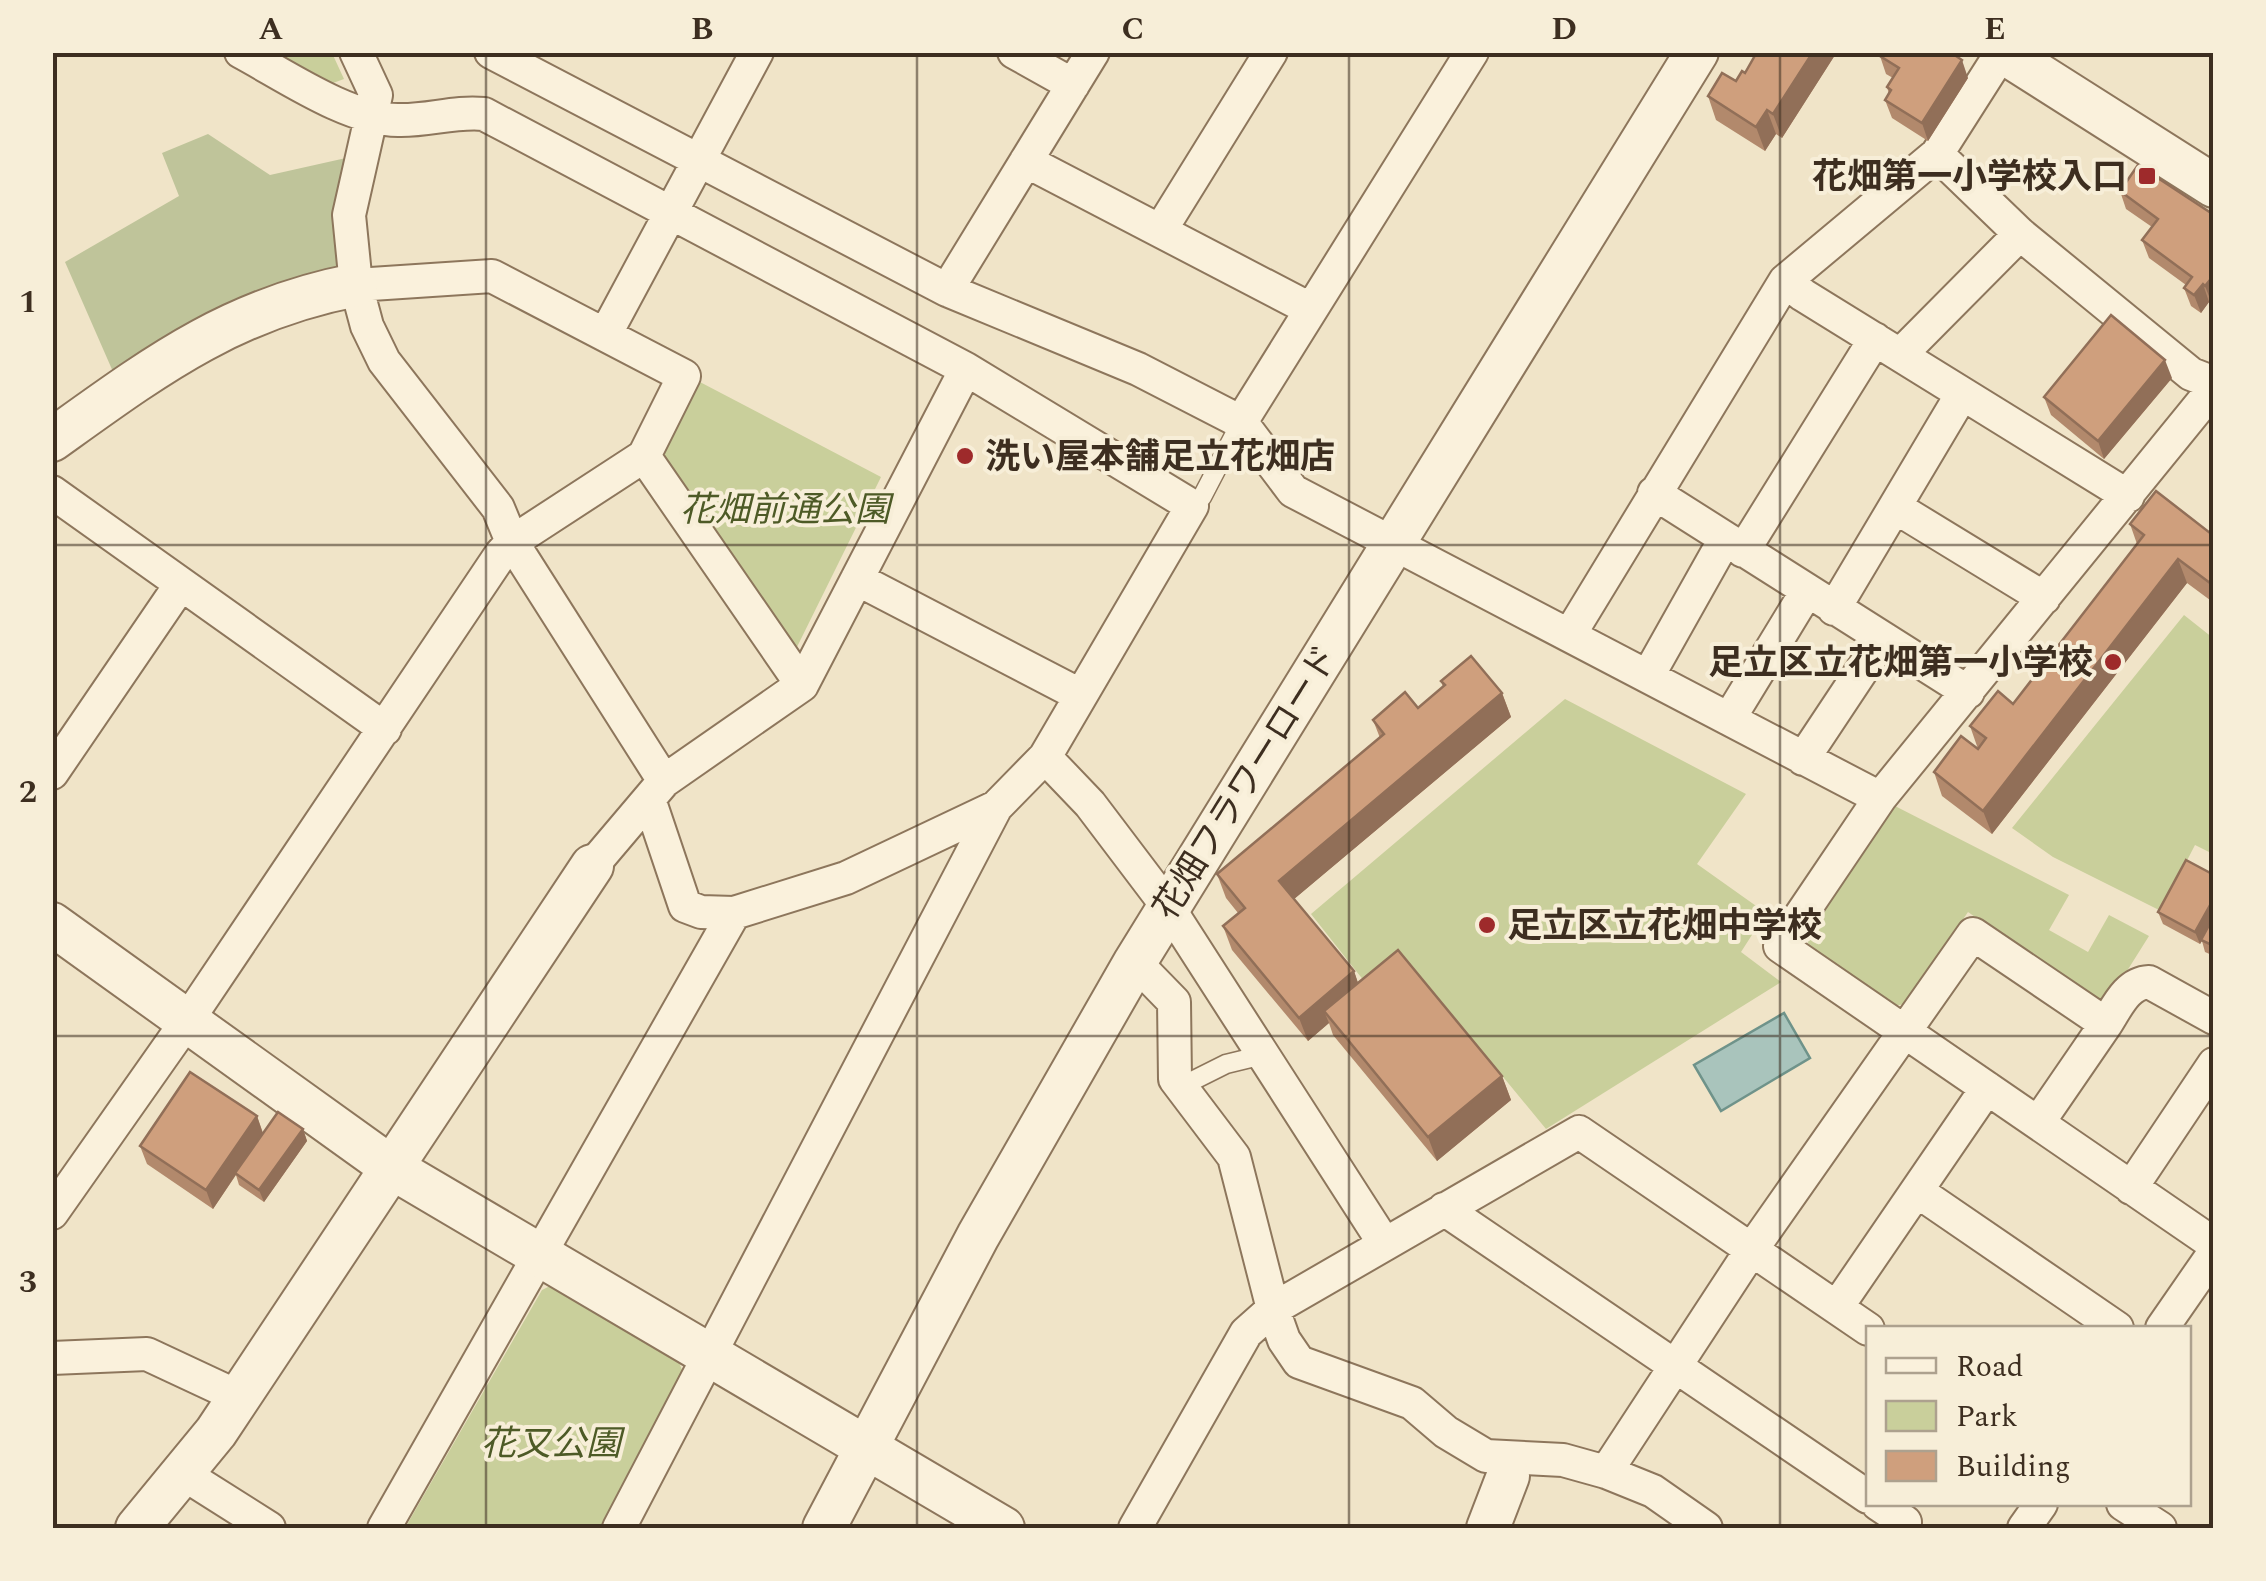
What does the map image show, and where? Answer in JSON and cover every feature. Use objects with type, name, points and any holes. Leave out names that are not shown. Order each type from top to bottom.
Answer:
[{"type":"street","points":[[240,52],[353,110],[397,120],[464,112],[484,114],[966,369],[1192,506],[1046,757],[996,807],[619,1528]]},
{"type":"street","points":[[356,52],[376,95],[349,215],[356,285],[367,326],[384,361],[498,508],[512,542],[656,790],[685,906],[701,912],[734,914],[846,878],[996,807]]},
{"type":"street","points":[[491,52],[947,290],[1138,369],[1241,422],[1293,490],[1880,798]]},
{"type":"street","points":[[604,336],[757,52]]},
{"type":"street","points":[[1014,52],[1073,85]]},
{"type":"street","points":[[947,290],[1093,52]]},
{"type":"street","points":[[1160,231],[1271,52]]},
{"type":"street","points":[[1241,422],[1472,52]]},
{"type":"street","name":"花畑フラワーロード","points":[[824,1528],[978,1236],[1135,962],[1697,52]]},
{"type":"street","points":[[1570,634],[1786,280],[1937,154],[2002,52],[2214,186]]},
{"type":"street","points":[[1937,154],[2020,234],[2191,374],[2214,386],[1880,798],[1780,946],[2214,1244]]},
{"type":"street","points":[[1026,161],[1310,309]]},
{"type":"street","points":[[1648,676],[1734,545],[1888,346],[2020,234]]},
{"type":"street","points":[[52,440],[205,336],[266,308],[356,285],[492,276],[684,376],[644,456],[512,542],[187,1021],[65,1168],[52,1213]]},
{"type":"street","points":[[1786,280],[1803,295],[2128,496]]},
{"type":"street","points":[[137,1528],[239,1397],[592,866],[656,790],[802,685],[966,369]]},
{"type":"street","points":[[1729,718],[1894,508],[1962,394]]},
{"type":"street","points":[[644,456],[802,685]]},
{"type":"street","points":[[52,492],[385,730]]},
{"type":"street","points":[[1654,493],[1968,692]]},
{"type":"street","points":[[1894,508],[2044,598]]},
{"type":"street","points":[[858,578],[1080,695]]},
{"type":"street","points":[[52,773],[182,584]]},
{"type":"street","points":[[1803,759],[1882,640]]},
{"type":"street","points":[[1046,757],[1090,804],[1168,907],[1384,1243]]},
{"type":"street","points":[[384,1528],[734,914]]},
{"type":"street","points":[[52,924],[392,1168],[1003,1528]]},
{"type":"street","points":[[1606,1472],[1752,1249],[1973,934],[2106,1024]]},
{"type":"street","points":[[1135,962],[1174,1002],[1175,1079],[1234,1157],[1274,1309],[1284,1340],[1299,1362],[1412,1404],[1446,1432],[1511,1467],[1562,1460],[1606,1472],[1653,1491],[1706,1528]]},
{"type":"street","points":[[2038,1123],[2132,987],[2149,982],[2214,1018]]},
{"type":"street","points":[[2130,1188],[2214,1064]]},
{"type":"street","points":[[1837,1308],[1987,1088]]},
{"type":"street","points":[[1135,1528],[1246,1333],[1274,1309],[1579,1132],[1866,1328]]},
{"type":"street","points":[[1917,1191],[2114,1326]]},
{"type":"street","points":[[1444,1209],[1866,1496]]},
{"type":"street","points":[[2163,1326],[2214,1252]]},
{"type":"street","points":[[52,1358],[148,1354],[239,1397]]},
{"type":"street","points":[[1488,1528],[1511,1467]]},
{"type":"street","points":[[182,1473],[269,1528]]},
{"type":"street","points":[[2024,1528],[2040,1506]]},
{"type":"street","points":[[2126,1506],[2160,1528]]},
{"type":"lane","points":[[1192,506],[1202,497],[1241,422]]},
{"type":"lane","points":[[1180,1087],[1226,1064],[1263,1056]]},
{"type":"green space","points":[[276,53],[332,53],[344,79],[333,83]]},
{"type":"green space","points":[[208,134],[270,175],[346,158],[333,223],[338,262],[333,271],[255,292],[187,327],[114,374],[65,262],[179,196],[162,153]]},
{"type":"green space","name":"花畑前通公園","points":[[698,381],[881,477],[796,649],[661,460]]},
{"type":"green space","points":[[2184,615],[2213,638],[2213,854],[2195,845],[2161,911],[2053,857],[2012,828]]},
{"type":"green space","points":[[1565,699],[1746,794],[1697,864],[1766,913],[1741,952],[1781,982],[1546,1129],[1406,959],[1368,986],[1311,914]]},
{"type":"green space","points":[[1895,806],[2069,895],[2049,930],[2088,952],[2109,915],[2149,936],[2110,998],[2095,1000],[1968,912],[1906,1004],[1892,1006],[1809,946],[1806,936]]},
{"type":"green space","name":"花又公園","points":[[550,1286],[679,1362],[682,1370],[602,1528],[405,1528],[542,1290]]},
{"type":"water","points":[[1784,1013],[1810,1058],[1721,1111],[1694,1065]]},
{"type":"building","points":[[1757,52],[1813,52],[1773,114],[1767,110],[1756,127],[1708,96],[1722,73],[1736,81]]},
{"type":"building","points":[[1882,52],[1950,52],[1962,60],[1922,123],[1885,100],[1891,90],[1887,87],[1899,68],[1880,56]]},
{"type":"building","points":[[2138,165],[2214,215],[2214,275],[2194,295],[2184,288],[2192,277],[2142,240],[2158,219],[2120,191]]},
{"type":"building","points":[[2111,315],[2165,360],[2098,441],[2044,397]]},
{"type":"building","points":[[2156,491],[2214,536],[2214,586],[2178,559],[1983,811],[1934,772],[1961,736],[1978,749],[1986,738],[1970,726],[1998,691],[2013,704],[2144,535],[2130,524]]},
{"type":"building","points":[[1471,656],[1502,693],[1279,881],[1354,971],[1299,1018],[1223,926],[1245,908],[1217,874],[1384,734],[1373,720],[1405,692],[1418,708],[1445,685],[1441,681]]},
{"type":"building","points":[[2186,860],[2214,875],[2214,898],[2195,932],[2158,912]]},
{"type":"building","points":[[2214,916],[2214,946],[2201,940]]},
{"type":"building","points":[[1398,950],[1502,1076],[1428,1137],[1324,1011]]},
{"type":"building","points":[[190,1072],[257,1116],[206,1190],[140,1146]]},
{"type":"building","points":[[278,1112],[303,1129],[259,1190],[235,1173]]},
{"type":"place","name":"花畑第一小学校入口","points":[[2147,176]]},
{"type":"place","name":"洗い屋本舗足立花畑店","points":[[965,456]]},
{"type":"place","name":"足立区立花畑第一小学校","points":[[2113,662]]},
{"type":"place","name":"足立区立花畑中学校","points":[[1487,925]]}]
